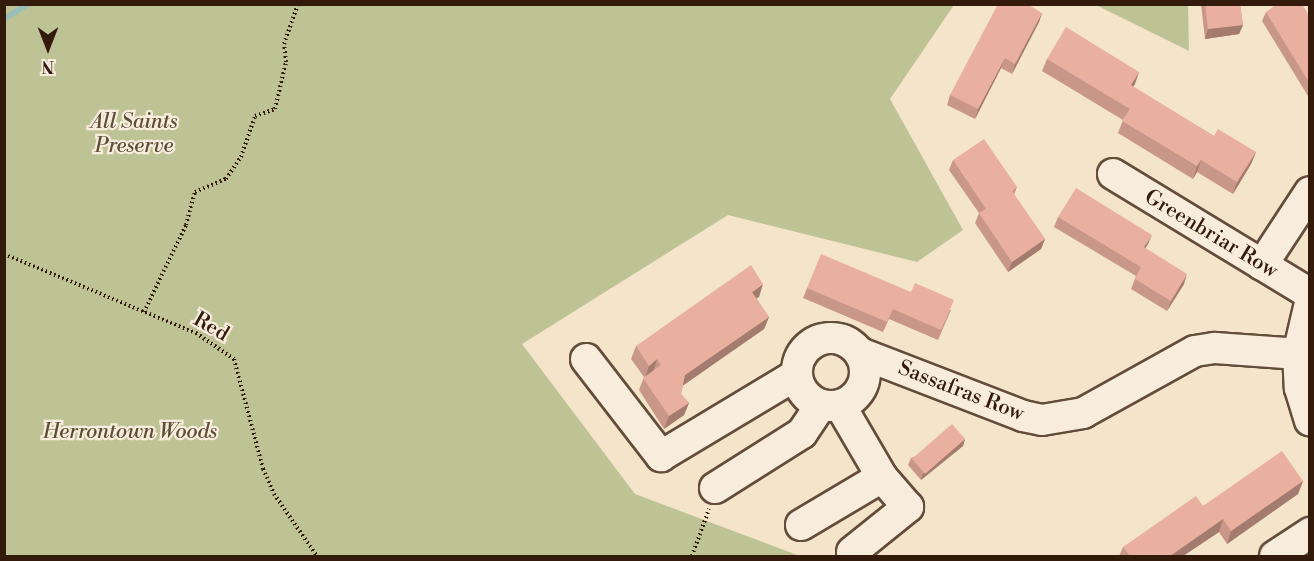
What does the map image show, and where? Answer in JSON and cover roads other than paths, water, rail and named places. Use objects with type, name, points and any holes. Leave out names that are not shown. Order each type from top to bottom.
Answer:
[{"type":"lane","name":"Greenbriar Row","points":[[1113,174],[1310,294]]},
{"type":"lane","points":[[1262,265],[1310,192]]},
{"type":"lane","points":[[1310,303],[1298,354],[1300,388],[1310,420]]},
{"type":"lane","points":[[715,488],[802,433],[830,405],[851,400],[864,382],[865,370],[860,353],[838,338],[812,342],[799,358],[796,375],[804,394],[830,405],[882,477],[908,507],[852,552]]},
{"type":"lane","name":"Sassafras Row","points":[[860,353],[1023,416],[1042,420],[1083,413],[1195,351],[1215,348],[1298,354]]},
{"type":"lane","points":[[586,359],[661,456],[796,375]]},
{"type":"lane","points":[[801,525],[882,477]]},
{"type":"lane","points":[[1275,556],[1310,532]]},
{"type":"waterway","points":[[4,19],[28,4]]},
{"type":"park label","name":"All Saints Preserve","points":[[134,134]]},
{"type":"park label","name":"Herrontown Woods","points":[[130,432]]}]
